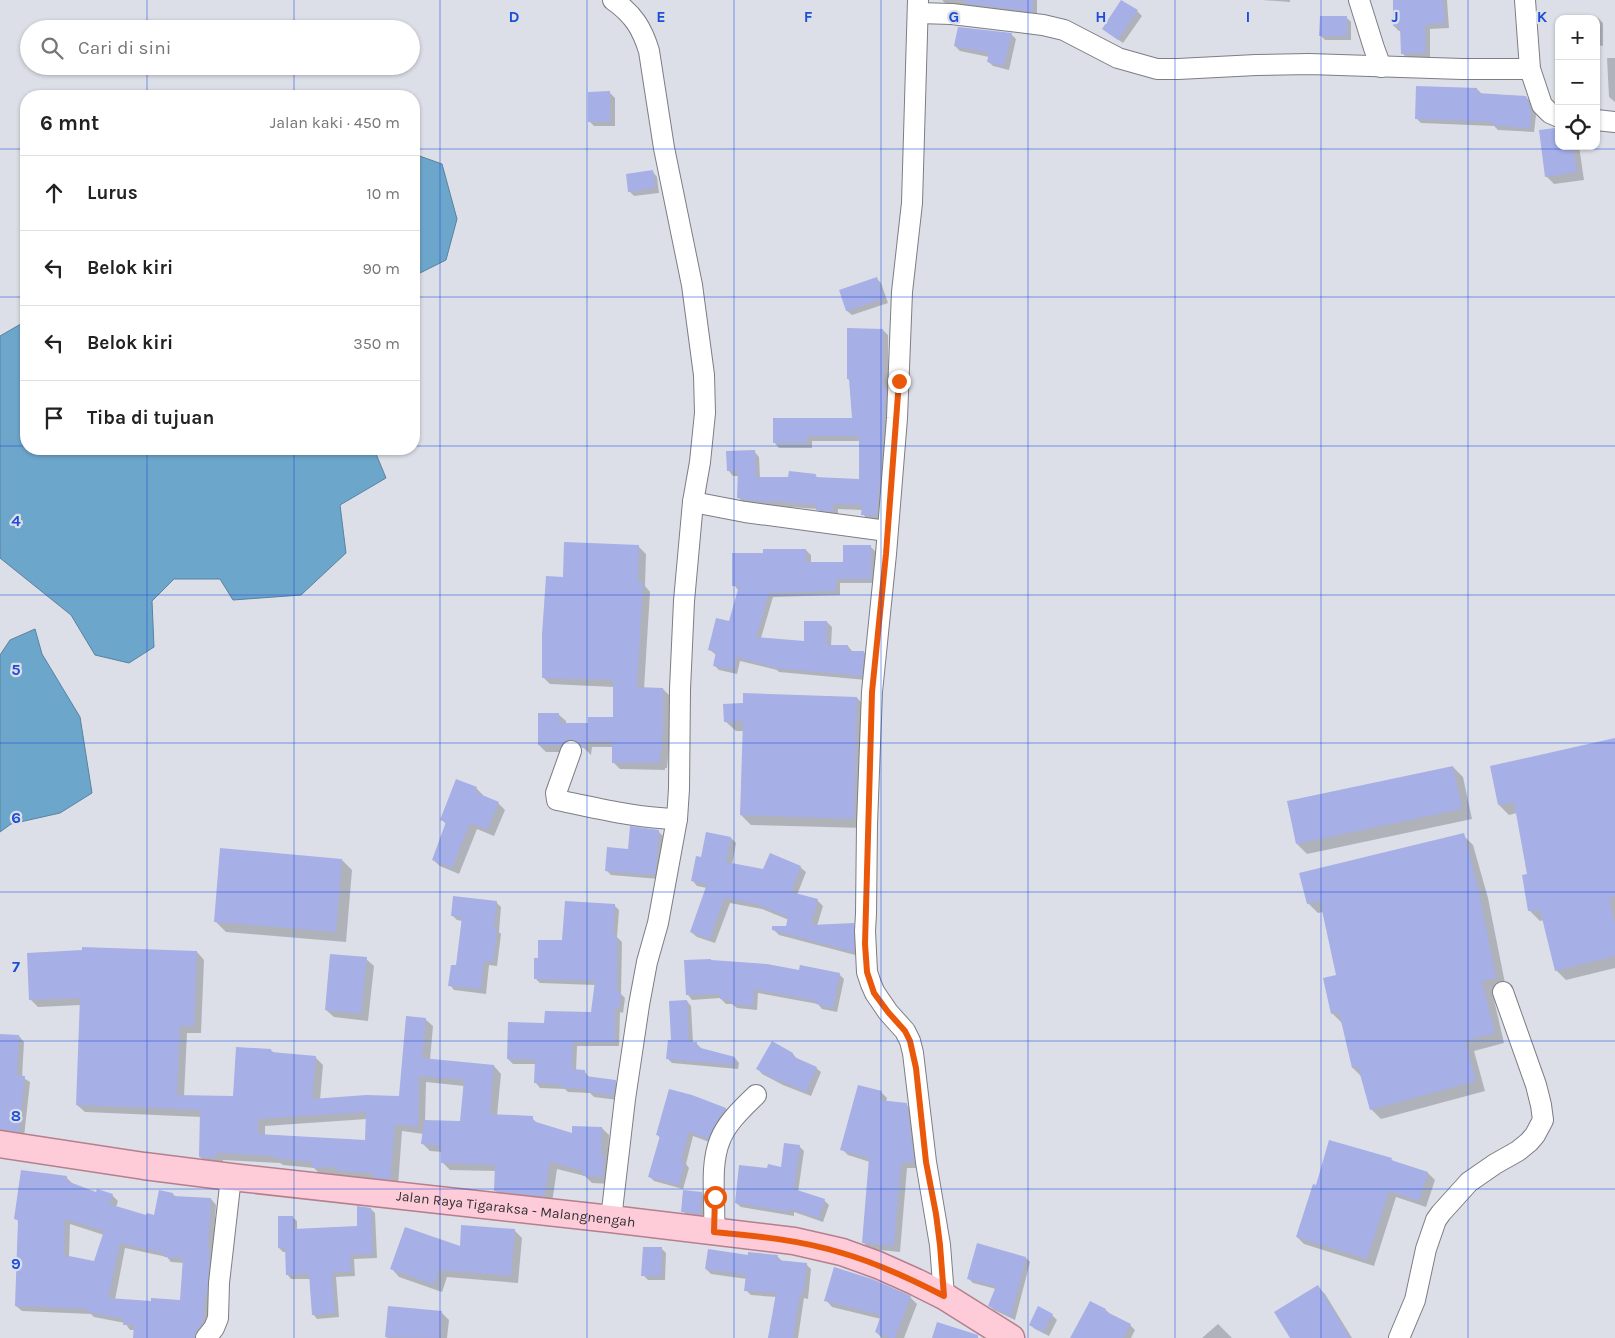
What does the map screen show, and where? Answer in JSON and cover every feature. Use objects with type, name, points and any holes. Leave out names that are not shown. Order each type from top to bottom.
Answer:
[{"type":"main road","name":"Jalan Raya Tigaraksa - Malangnengah","points":[[0,1144],[231,1177],[794,1241],[842,1252],[878,1265],[944,1296],[1006,1336]]},
{"type":"street","points":[[611,1219],[625,1100],[638,1013],[647,962],[658,924],[677,819],[684,601],[693,502],[702,439],[704,393],[704,375],[692,285],[664,148],[649,51],[636,20],[613,0]]},
{"type":"street","points":[[1359,0],[1381,67]]},
{"type":"street","points":[[1525,0],[1530,69],[1542,105],[1555,115]]},
{"type":"street","points":[[944,1296],[940,1245],[926,1162],[916,1068],[910,1041],[905,1031],[874,993],[867,972],[865,931],[872,692],[897,418],[902,292],[912,203],[918,6],[952,14],[1043,25],[1064,30],[1118,58],[1157,68],[1178,69],[1309,64],[1530,69]]},
{"type":"street","points":[[1600,120],[1615,122]]},
{"type":"street","points":[[693,502],[746,512],[887,531]]},
{"type":"street","points":[[571,751],[556,793],[557,800],[618,813],[677,819]]},
{"type":"street","points":[[1399,1338],[1415,1300],[1426,1249],[1441,1213],[1469,1182],[1529,1142],[1543,1120],[1542,1105],[1503,992]]},
{"type":"street","points":[[714,1232],[714,1172],[720,1140],[734,1119],[756,1095]]},
{"type":"street","points":[[206,1338],[214,1328],[218,1318],[219,1283],[231,1177]]},
{"type":"water","points":[[420,156],[442,164],[457,219],[446,260],[420,273]]},
{"type":"water","points":[[20,324],[20,455],[376,455],[386,478],[340,505],[346,553],[301,595],[233,600],[220,579],[174,579],[152,601],[154,647],[129,663],[95,655],[71,615],[0,558],[0,336]]},
{"type":"water","points":[[35,629],[42,654],[80,717],[92,793],[60,813],[11,824],[0,832],[0,655],[10,640]]},
{"type":"building","points":[[964,0],[1033,0],[1033,12],[963,3]]},
{"type":"building","points":[[1121,0],[1138,10],[1118,40],[1102,29]]},
{"type":"building","points":[[1393,0],[1443,0],[1445,23],[1425,25],[1426,53],[1401,54],[1400,27],[1393,26]]},
{"type":"building","points":[[1320,16],[1347,16],[1347,36],[1319,36]]},
{"type":"building","points":[[958,27],[1012,33],[1004,66],[987,62],[989,53],[954,46]]},
{"type":"building","points":[[1416,86],[1477,88],[1477,93],[1526,96],[1531,110],[1530,128],[1492,125],[1492,122],[1415,119]]},
{"type":"building","points":[[610,91],[610,122],[588,122],[588,92]]},
{"type":"building","points":[[1555,128],[1555,150],[1574,150],[1577,172],[1545,177],[1539,130]]},
{"type":"building","points":[[653,170],[655,188],[628,192],[626,174]]},
{"type":"building","points":[[877,277],[884,299],[846,311],[839,290]]},
{"type":"building","points":[[847,328],[883,329],[883,387],[885,386],[886,394],[877,516],[861,515],[862,505],[833,504],[833,512],[816,510],[817,505],[770,501],[770,503],[737,498],[738,471],[727,471],[726,451],[755,450],[756,477],[788,477],[789,471],[816,474],[815,477],[859,479],[859,436],[807,436],[807,443],[773,443],[773,418],[852,418],[849,379],[847,379]]},
{"type":"building","points":[[564,542],[639,545],[638,581],[643,583],[637,687],[663,688],[663,729],[660,762],[658,763],[612,763],[612,741],[585,741],[585,748],[582,748],[580,743],[575,740],[569,739],[561,745],[538,745],[538,713],[559,713],[559,723],[588,723],[588,717],[613,717],[613,680],[542,678],[542,635],[546,576],[563,577]]},
{"type":"building","points":[[843,545],[871,545],[871,579],[836,579],[836,591],[769,593],[756,637],[804,641],[804,621],[827,621],[827,645],[848,645],[848,651],[864,651],[862,676],[773,668],[736,657],[733,670],[713,666],[716,652],[708,650],[716,618],[729,621],[739,586],[732,586],[732,553],[763,553],[763,549],[806,549],[806,562],[843,562]]},
{"type":"building","points":[[743,693],[857,697],[854,819],[740,815],[743,721],[724,722],[723,704],[743,703]]},
{"type":"building","points":[[1615,738],[1615,897],[1609,898],[1615,923],[1615,956],[1555,971],[1540,910],[1528,911],[1522,875],[1527,874],[1514,802],[1498,805],[1490,766]]},
{"type":"building","points":[[1453,766],[1462,809],[1296,844],[1287,801]]},
{"type":"building","points":[[456,779],[477,787],[475,792],[499,802],[487,830],[470,823],[452,868],[432,860],[446,822],[440,820]]},
{"type":"building","points":[[630,826],[659,830],[655,875],[605,871],[607,847],[628,849]]},
{"type":"building","points":[[706,832],[731,837],[726,862],[763,869],[770,853],[801,866],[791,892],[818,899],[811,925],[854,923],[854,952],[772,930],[772,926],[786,926],[788,917],[756,904],[724,898],[710,939],[690,932],[707,884],[691,881],[696,856],[701,857]]},
{"type":"building","points":[[1464,833],[1478,887],[1496,978],[1482,981],[1495,1033],[1465,1041],[1476,1081],[1370,1110],[1358,1067],[1352,1068],[1339,1012],[1331,1014],[1323,978],[1336,975],[1320,901],[1307,904],[1299,873]]},
{"type":"building","points":[[220,848],[342,859],[336,932],[214,922]]},
{"type":"building","points":[[453,896],[497,901],[494,927],[497,928],[493,962],[484,961],[481,989],[448,986],[451,965],[456,965],[462,917],[451,916]]},
{"type":"building","points":[[565,901],[615,904],[613,936],[617,936],[617,992],[621,992],[619,1009],[615,1008],[615,1042],[573,1042],[572,1069],[585,1070],[585,1076],[616,1080],[613,1096],[588,1092],[588,1089],[562,1088],[562,1085],[534,1083],[535,1060],[507,1059],[508,1022],[544,1023],[545,1011],[591,1012],[595,981],[534,979],[534,958],[538,958],[538,940],[562,940]]},
{"type":"building","points":[[82,947],[197,951],[194,1026],[180,1026],[177,1095],[233,1096],[236,1047],[271,1049],[271,1052],[316,1056],[312,1099],[366,1095],[399,1096],[406,1016],[426,1018],[422,1058],[494,1065],[490,1114],[533,1116],[533,1121],[572,1133],[572,1126],[602,1127],[601,1155],[604,1155],[603,1177],[583,1176],[583,1171],[550,1162],[544,1197],[494,1191],[495,1165],[441,1163],[441,1146],[421,1144],[424,1120],[460,1121],[464,1080],[419,1076],[418,1127],[395,1124],[390,1179],[372,1178],[373,1173],[337,1171],[337,1167],[312,1168],[312,1162],[274,1158],[274,1156],[216,1153],[216,1158],[199,1157],[200,1110],[76,1105],[80,998],[29,1000],[27,953],[82,950]],"holes":[[[366,1112],[365,1140],[258,1134],[258,1119]]]},
{"type":"building","points":[[330,954],[367,957],[361,1014],[325,1010]]},
{"type":"building","points":[[711,959],[767,964],[799,970],[800,965],[840,973],[833,1008],[816,1004],[817,1001],[754,989],[753,1006],[731,1004],[731,1000],[720,999],[720,994],[686,995],[684,960]]},
{"type":"building","points":[[687,1000],[689,1042],[697,1042],[697,1047],[735,1057],[734,1065],[666,1059],[668,1040],[671,1040],[669,1001]]},
{"type":"building","points":[[0,1034],[19,1035],[17,1075],[25,1076],[19,1132],[0,1129]]},
{"type":"building","points":[[772,1041],[793,1053],[792,1056],[817,1067],[806,1092],[778,1081],[756,1069]]},
{"type":"building","points":[[858,1085],[882,1091],[879,1100],[907,1103],[914,1162],[901,1163],[894,1246],[862,1243],[869,1158],[840,1150]]},
{"type":"building","points":[[669,1089],[692,1095],[726,1108],[708,1139],[689,1132],[681,1161],[685,1162],[679,1185],[648,1177],[660,1136],[656,1135]]},
{"type":"building","points":[[1329,1140],[1392,1158],[1391,1160],[1428,1172],[1419,1201],[1389,1191],[1367,1259],[1296,1237],[1313,1184],[1316,1185]]},
{"type":"building","points":[[784,1143],[800,1145],[794,1189],[825,1199],[819,1218],[790,1209],[789,1212],[735,1203],[739,1165],[767,1168],[768,1164],[781,1167]]},
{"type":"building","points":[[21,1170],[67,1176],[66,1181],[96,1192],[97,1189],[113,1194],[109,1204],[146,1215],[147,1213],[154,1215],[159,1190],[173,1193],[173,1196],[211,1198],[207,1295],[205,1295],[203,1323],[196,1331],[194,1338],[133,1338],[134,1325],[123,1325],[124,1319],[87,1312],[88,1309],[15,1306],[18,1220],[14,1219]],"holes":[[[65,1219],[104,1231],[94,1261],[64,1255]],[[120,1243],[164,1253],[164,1257],[183,1258],[180,1300],[151,1298],[151,1301],[108,1298]]]},
{"type":"building","points":[[683,1190],[702,1192],[700,1214],[681,1212]]},
{"type":"building","points":[[357,1206],[371,1208],[373,1254],[350,1255],[351,1272],[332,1272],[335,1313],[312,1315],[309,1274],[286,1275],[285,1248],[278,1248],[278,1216],[293,1216],[293,1229],[357,1226]]},
{"type":"building","points":[[461,1225],[515,1229],[511,1276],[439,1270],[434,1285],[390,1269],[405,1227],[460,1246]]},
{"type":"building","points":[[977,1243],[1026,1257],[1011,1316],[988,1306],[996,1286],[967,1279]]},
{"type":"building","points":[[643,1247],[662,1247],[661,1276],[641,1276]]},
{"type":"building","points":[[708,1249],[748,1255],[748,1252],[778,1255],[777,1260],[807,1263],[803,1295],[800,1294],[793,1338],[768,1338],[776,1293],[744,1291],[746,1275],[705,1269]]},
{"type":"building","points":[[834,1267],[872,1279],[911,1296],[895,1338],[875,1332],[881,1315],[824,1301]]},
{"type":"building","points":[[1318,1285],[1350,1338],[1290,1338],[1274,1312]]},
{"type":"building","points":[[1090,1301],[1131,1324],[1123,1338],[1070,1338]]},
{"type":"building","points":[[388,1306],[442,1311],[439,1338],[385,1337]]},
{"type":"building","points":[[1038,1306],[1053,1314],[1043,1332],[1029,1325]]},
{"type":"building","points":[[937,1322],[978,1335],[978,1338],[932,1338]]},
{"type":"route","points":[[715,1197],[714,1232],[794,1241],[842,1252],[878,1265],[944,1296],[936,1214],[926,1162],[916,1068],[910,1041],[905,1031],[874,993],[867,972],[865,944],[870,725],[886,554],[899,381]]}]
